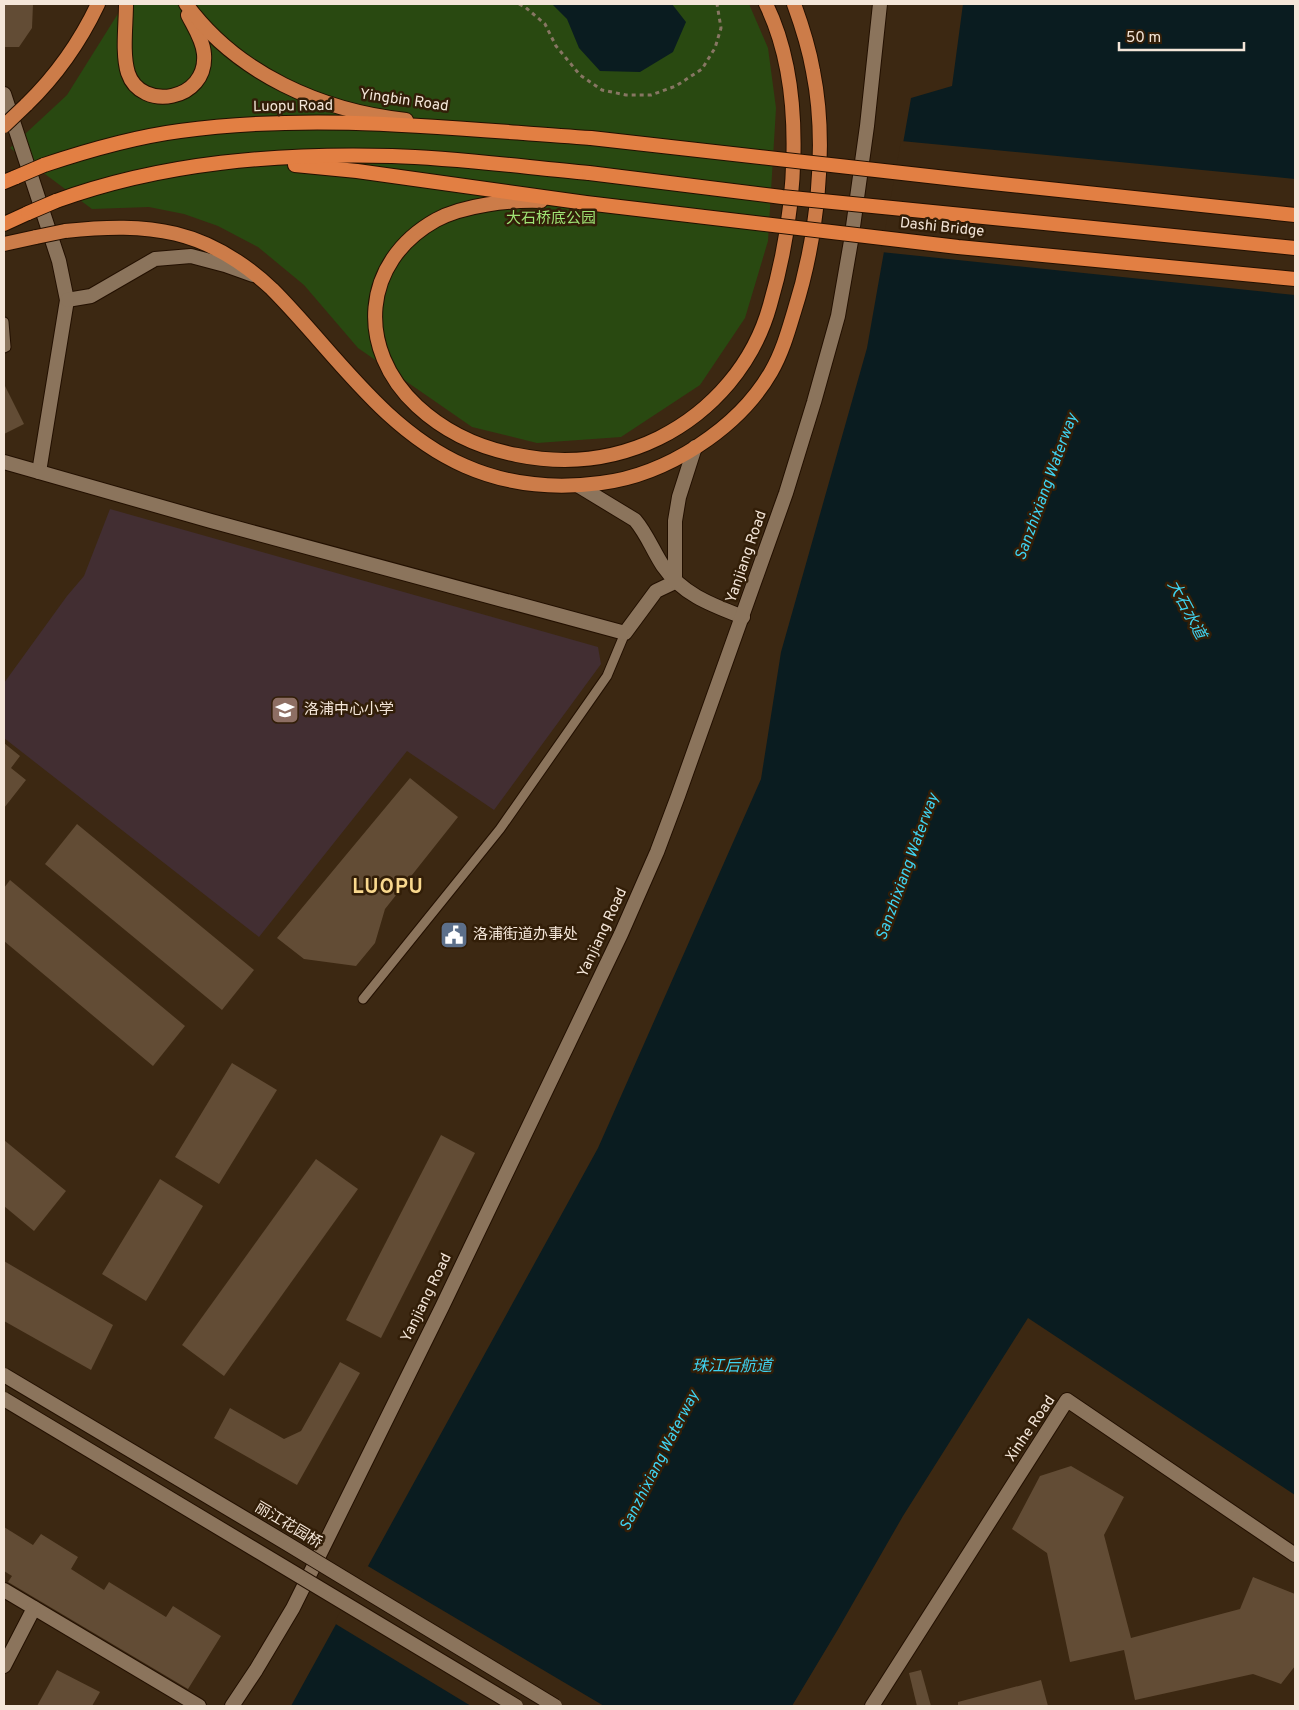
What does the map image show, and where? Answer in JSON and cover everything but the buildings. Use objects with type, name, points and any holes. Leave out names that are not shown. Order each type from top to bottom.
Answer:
[{"type":"highway","name":"Luopu Road","points":[[10,180],[44,165],[97,148],[154,135],[216,127],[281,122],[394,124],[591,138]]},
{"type":"highway","points":[[591,138],[1295,215]]},
{"type":"highway","name":"Dashi Bridge","points":[[245,160],[392,156],[589,173],[782,197],[1295,248]]},
{"type":"highway","points":[[4,224],[56,201],[100,186],[145,174],[182,167],[245,160],[357,172],[586,203]]},
{"type":"highway","name":"Dashi Bridge","points":[[586,203],[958,247],[1295,279]]},
{"type":"main road","points":[[4,126],[50,80],[85,29],[98,4]]},
{"type":"main road","points":[[126,4],[125,56],[128,72],[139,88],[151,94],[164,96],[178,95],[190,89],[204,68],[204,54],[201,42],[185,4]]},
{"type":"main road","name":"Yingbin Road","points":[[185,4],[212,33],[250,65],[290,88],[353,111],[403,120],[591,138]]},
{"type":"main road","points":[[586,203],[516,202],[457,212],[437,220],[420,231],[401,248],[394,258],[381,280],[376,302],[376,326],[380,348],[390,374],[415,404],[439,424],[480,445],[519,455],[555,460],[601,457],[638,447],[674,430],[700,412],[720,394],[737,373],[763,329],[783,256],[790,206],[792,137],[789,84],[782,47],[766,4]]},
{"type":"main road","points":[[4,244],[65,231],[123,227],[165,231],[201,242],[219,251],[260,278],[294,312],[374,401],[406,430],[434,450],[466,466],[500,478],[535,485],[579,486],[622,481],[672,460],[695,447],[722,427],[755,395],[772,371],[786,340],[807,266],[816,210],[818,179],[819,115],[816,88],[811,58],[794,4]]},
{"type":"street","name":"Yanjiang Road","points":[[231,1705],[256,1670],[293,1608],[446,1298],[621,934],[657,852],[743,617],[789,484],[838,316],[852,241],[880,4]]},
{"type":"street","points":[[4,94],[59,261],[67,300],[39,472]]},
{"type":"street","points":[[67,300],[91,296],[155,259],[191,256],[225,265],[260,278]]},
{"type":"street","points":[[676,582],[675,521],[679,496],[695,447]]},
{"type":"street","points":[[4,462],[220,524],[625,633],[656,591],[676,582]]},
{"type":"street","points":[[579,486],[635,520],[642,528],[663,566],[676,582],[704,602],[743,617]]},
{"type":"street","name":"丽江花园桥","points":[[4,1375],[555,1706]]},
{"type":"street","points":[[4,1399],[516,1706]]},
{"type":"street","name":"Xinhe Road","points":[[872,1706],[1067,1400],[1295,1555]]},
{"type":"street","points":[[4,1590],[199,1706]]},
{"type":"street","points":[[4,1666],[34,1608]]},
{"type":"lane","points":[[4,322],[6,346],[4,348]]},
{"type":"lane","points":[[363,999],[500,829],[607,676],[625,633]]},
{"type":"path","points":[[519,4],[525,6],[545,24],[556,46],[580,75],[602,90],[626,95],[651,95],[676,86],[702,69],[715,48],[720,28],[717,4]]},
{"type":"shaded area","name":"洛浦中心小学","points":[[110,509],[598,647],[601,664],[494,810],[407,751],[259,937],[4,738],[4,683],[67,596],[84,576]]},
{"type":"green space","name":"大石桥底公园","points":[[124,4],[749,4],[768,48],[776,108],[768,241],[745,318],[700,385],[621,437],[537,443],[472,427],[358,348],[304,285],[258,247],[218,226],[184,214],[149,207],[92,209],[10,148],[67,95]]},
{"type":"water","points":[[552,4],[672,4],[686,22],[673,52],[640,72],[600,71],[579,48],[567,19]]},
{"type":"water","points":[[963,4],[1295,4],[1295,1495],[1028,1318],[903,1516],[792,1706],[291,1706],[598,1148],[761,779],[781,652],[867,348],[911,98],[952,86]]},
{"type":"pier","points":[[901,141],[1295,179],[1295,295],[881,252]]},
{"type":"pier","points":[[366,1565],[604,1706],[471,1706],[334,1623]]},
{"type":"place","name":"洛浦中心小学","points":[[285,710]]},
{"type":"place","name":"洛浦街道办事处","points":[[454,935]]},
{"type":"district","name":"LUOPU","points":[[388,888]]},
{"type":"water label","name":"Sanzhixiang Waterway","points":[[1047,487]]},
{"type":"water label","name":"大石水道","points":[[1186,610]]},
{"type":"water label","name":"Sanzhixiang Waterway","points":[[908,867]]},
{"type":"water label","name":"珠江后航道","points":[[732,1367]]},
{"type":"water label","name":"Sanzhixiang Waterway","points":[[660,1461]]}]
